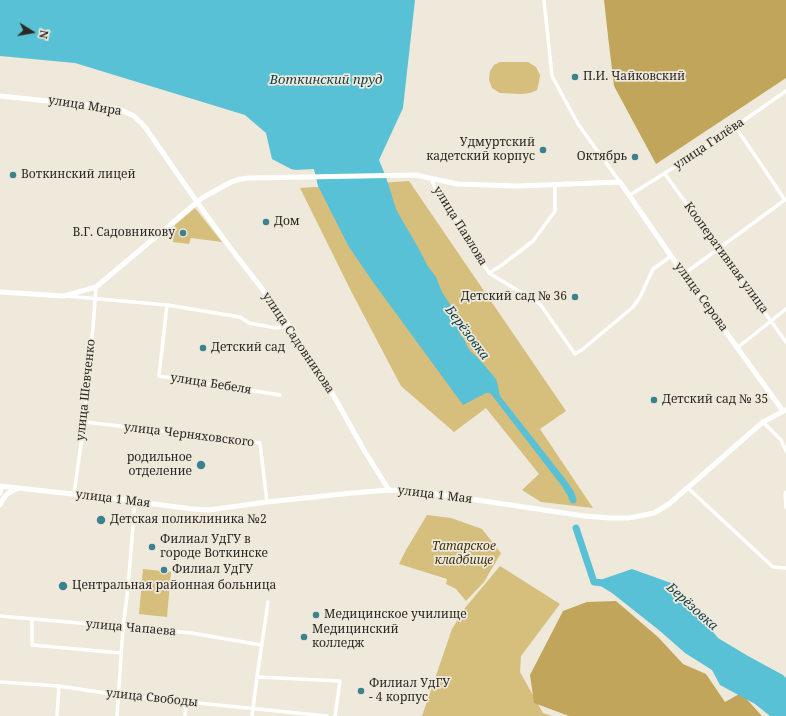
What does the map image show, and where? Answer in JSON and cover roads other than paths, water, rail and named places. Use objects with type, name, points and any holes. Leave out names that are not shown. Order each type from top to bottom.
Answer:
[{"type":"main road","name":"улица Мира","points":[[0,96],[120,109],[134,116],[145,127],[197,202]]},
{"type":"main road","points":[[0,292],[64,296],[96,287],[202,198],[231,182],[241,179],[267,177],[416,175],[456,184],[518,186],[620,182]]},
{"type":"main road","name":"улица Серова","points":[[620,182],[737,348],[784,410]]},
{"type":"main road","name":"улица Садовникова","points":[[197,202],[228,245],[281,312],[332,393],[364,450],[389,490]]},
{"type":"main road","name":"улица 1 Мая","points":[[0,486],[209,510],[352,493],[389,490],[421,491],[584,516],[622,518],[636,517],[654,513],[669,504],[763,422],[784,410]]},
{"type":"main road","points":[[0,486],[0,493]]},
{"type":"main road","points":[[0,505],[6,495],[21,488]]},
{"type":"street","name":"улица Серова","points":[[544,0],[552,76],[578,124],[620,182]]},
{"type":"street","name":"улица Гилёва","points":[[630,195],[700,151],[786,91]]},
{"type":"street","points":[[684,274],[786,200],[735,126]]},
{"type":"street","name":"Кооперативная улица","points":[[665,174],[786,342]]},
{"type":"street","name":"улица Павлова","points":[[432,179],[436,190],[448,203],[464,236],[489,273],[540,304],[575,354],[633,307],[640,298],[653,269],[671,256]]},
{"type":"street","name":"улица Павлова","points":[[489,273],[502,265],[534,240],[555,211],[555,184]]},
{"type":"street","name":"улица Шевченко","points":[[74,494],[84,422],[96,287]]},
{"type":"street","points":[[64,296],[167,305],[240,317],[249,323],[276,328],[289,325]]},
{"type":"street","name":"улица Бебеля","points":[[167,305],[159,376],[280,395]]},
{"type":"street","points":[[737,348],[786,309]]},
{"type":"street","name":"улица Черняховского","points":[[84,422],[260,443],[268,502]]},
{"type":"street","points":[[763,422],[781,440],[786,451]]},
{"type":"street","points":[[688,488],[773,567],[786,568]]},
{"type":"street","points":[[786,492],[786,507]]},
{"type":"street","points":[[117,716],[123,627],[135,501]]},
{"type":"street","points":[[252,716],[268,602]]},
{"type":"street","name":"улица Чапаева","points":[[0,616],[192,633],[261,645]]},
{"type":"street","points":[[32,619],[32,645],[121,653]]},
{"type":"street","points":[[257,677],[340,681],[336,716]]},
{"type":"street","name":"улица Свободы","points":[[0,682],[59,686],[118,695],[305,715],[327,716]]},
{"type":"street","points":[[57,716],[59,686]]},
{"type":"street","points":[[185,716],[186,702]]},
{"type":"water","name":"Воткинский пруд","points":[[0,0],[415,0],[403,108],[379,160],[396,209],[427,265],[436,277],[442,292],[462,326],[459,329],[460,335],[464,339],[470,351],[480,360],[496,379],[500,396],[574,492],[568,494],[491,394],[486,393],[463,405],[349,247],[318,186],[314,169],[291,169],[272,159],[266,133],[245,115],[75,63],[0,56]]},
{"type":"water","points":[[632,569],[671,583],[718,638],[783,675],[786,678],[786,716],[770,716],[755,704],[720,685],[712,670],[685,653],[612,593],[594,582]]},
{"type":"waterway","name":"Берёзовка","points":[[567,488],[573,500]]},
{"type":"waterway","name":"Берёзовка","points":[[576,528],[594,582],[603,583]]},
{"type":"place","name":"П.И. Чайковский","points":[[575,77]]},
{"type":"place","name":"Удмуртский кадетский корпус","points":[[543,150]]},
{"type":"place","name":"Октябрь","points":[[635,157]]},
{"type":"place","name":"Воткинский лицей","points":[[13,175]]},
{"type":"place","name":"Дом","points":[[266,222]]},
{"type":"place","name":"В.Г. Садовникову","points":[[183,233]]},
{"type":"place","name":"Детский сад № 36","points":[[575,297]]},
{"type":"place","name":"Детский сад","points":[[203,348]]},
{"type":"place","name":"Детский сад № 35","points":[[654,400]]},
{"type":"place","name":"родильное отделение","points":[[201,465]]},
{"type":"place","name":"Детская поликлиника №2","points":[[101,520]]},
{"type":"place","name":"Филиал УдГУ в городе Воткинске","points":[[152,547]]},
{"type":"place","name":"Филиал УдГУ","points":[[164,570]]},
{"type":"place","name":"Центральная районная больница","points":[[63,586]]},
{"type":"place","name":"Медицинское училище","points":[[316,615]]},
{"type":"place","name":"Медицинский колледж","points":[[304,637]]},
{"type":"place","name":"Филиал УдГУ - 4 корпус","points":[[361,691]]},
{"type":"park label","name":"Татарское кладбище","points":[[464,554]]}]
